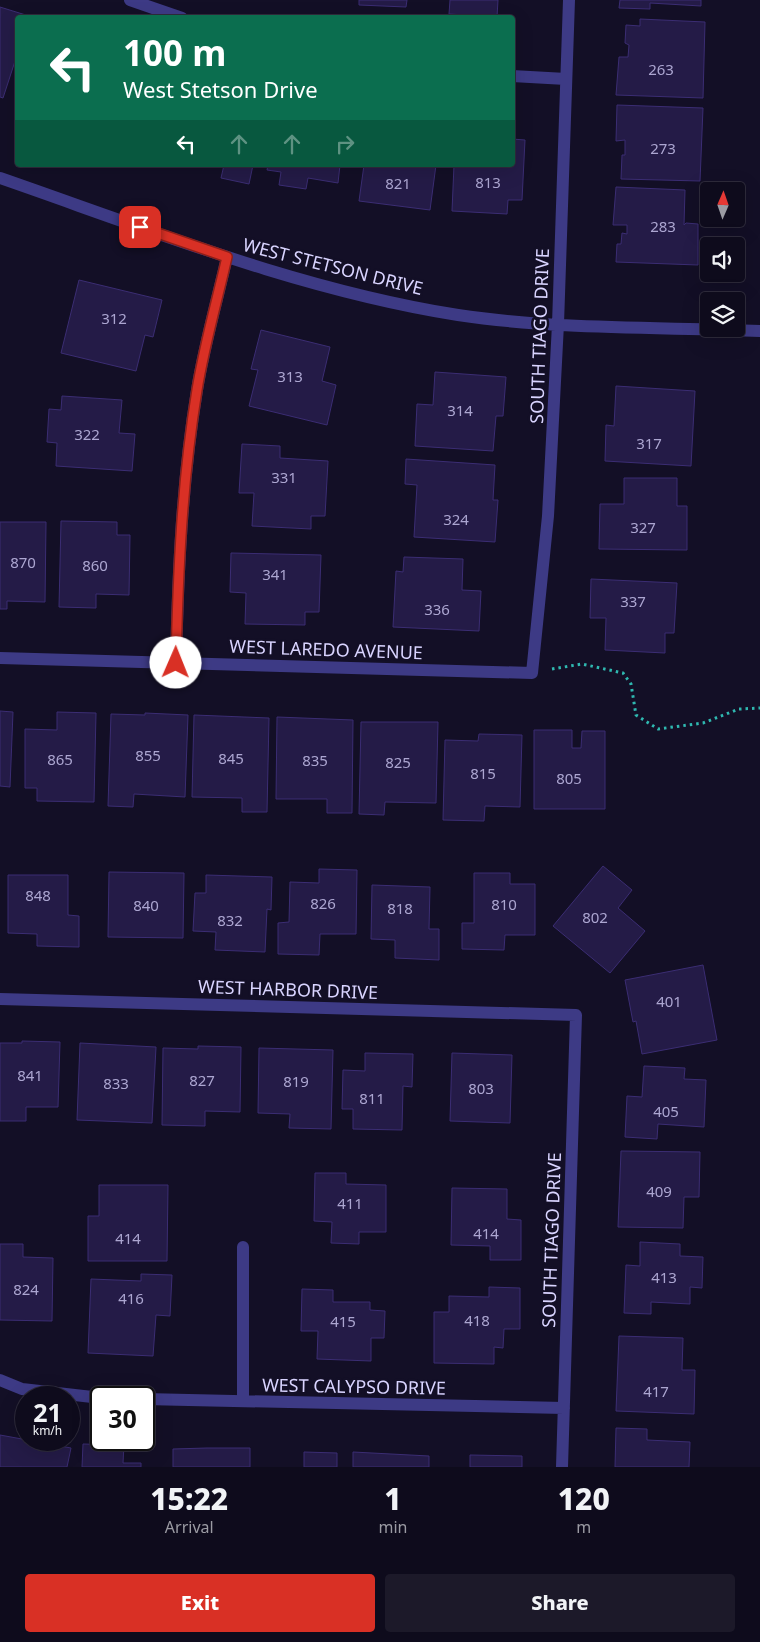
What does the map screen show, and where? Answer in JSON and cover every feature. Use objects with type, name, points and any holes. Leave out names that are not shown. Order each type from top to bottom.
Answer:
[{"type":"street","points":[[130,0],[173,15]]},
{"type":"street","name":"SOUTH TIAGO DRIVE","points":[[532,672],[548,516],[558,324],[569,0]]},
{"type":"street","points":[[515,76],[566,79]]},
{"type":"street","name":"WEST STETSON DRIVE","points":[[0,178],[227,257],[363,296],[459,315],[558,324],[760,331]]},
{"type":"street","points":[[176,663],[179,536],[188,448],[197,389],[227,257]]},
{"type":"street","name":"WEST LAREDO AVENUE","points":[[0,658],[532,672]]},
{"type":"street","name":"WEST HARBOR DRIVE","points":[[0,999],[576,1014]]},
{"type":"street","name":"SOUTH TIAGO DRIVE","points":[[562,1467],[576,1014]]},
{"type":"street","points":[[243,1247],[243,1401]]},
{"type":"street","points":[[0,1380],[22,1389],[90,1397]]},
{"type":"street","name":"WEST CALYPSO DRIVE","points":[[155,1399],[564,1408]]},
{"type":"path","points":[[532,672],[582,664],[623,673],[630,684],[636,715],[658,729],[703,723],[739,709],[760,708]]},
{"type":"building","points":[[359,0],[407,0],[406,7],[359,5]]},
{"type":"building","points":[[450,0],[498,0],[497,15],[449,14]]},
{"type":"building","points":[[620,0],[701,0],[701,6],[650,3],[650,9],[619,8]]},
{"type":"building","points":[[0,7],[26,15],[15,15],[15,61],[3,98],[0,97]]},
{"type":"building","points":[[640,19],[705,22],[703,98],[616,95],[619,57],[628,57],[629,45],[625,43],[626,25],[640,26]]},
{"type":"building","points":[[617,105],[703,108],[700,181],[621,179],[622,155],[625,155],[625,140],[616,141]]},
{"type":"building","points":[[515,139],[525,140],[522,200],[508,200],[507,214],[452,211],[454,167],[515,167]]},
{"type":"building","points":[[224,167],[253,167],[249,184],[221,178]]},
{"type":"building","points":[[268,167],[340,167],[338,183],[308,178],[306,189],[279,185],[281,172],[267,170]]},
{"type":"building","points":[[364,167],[436,167],[430,210],[359,201]]},
{"type":"building","points":[[616,187],[685,190],[684,225],[686,223],[698,224],[698,265],[616,262],[617,244],[621,244],[622,233],[627,234],[627,225],[613,225]]},
{"type":"building","points":[[79,280],[162,300],[153,337],[145,335],[136,371],[61,353]]},
{"type":"building","points":[[261,330],[330,347],[322,381],[336,385],[327,425],[249,406],[258,370],[251,369]]},
{"type":"building","points":[[435,372],[506,377],[503,416],[496,416],[493,451],[415,446],[417,404],[433,405]]},
{"type":"building","points":[[616,386],[695,391],[691,466],[605,461],[606,425],[614,426]]},
{"type":"building","points":[[62,396],[122,400],[119,433],[135,434],[132,471],[56,466],[57,443],[47,442],[49,409],[61,410]]},
{"type":"building","points":[[242,444],[280,446],[280,458],[328,461],[325,516],[311,516],[311,529],[252,526],[254,493],[239,493]]},
{"type":"building","points":[[406,459],[495,465],[493,500],[498,500],[495,542],[414,537],[417,485],[405,484]]},
{"type":"building","points":[[624,478],[677,478],[677,506],[687,506],[687,550],[599,549],[600,504],[624,504]]},
{"type":"building","points":[[61,521],[117,522],[117,535],[130,535],[129,595],[96,594],[96,608],[59,607]]},
{"type":"building","points":[[0,522],[46,522],[45,602],[7,601],[7,609],[0,609]]},
{"type":"building","points":[[231,553],[321,555],[319,612],[305,612],[305,625],[245,624],[246,593],[230,592]]},
{"type":"building","points":[[404,557],[463,559],[462,590],[481,591],[479,631],[393,627],[396,571],[403,572]]},
{"type":"building","points":[[591,579],[677,583],[674,633],[665,633],[665,653],[605,650],[606,618],[590,618]]},
{"type":"building","points":[[0,711],[13,712],[10,787],[0,786]]},
{"type":"building","points":[[57,712],[96,713],[94,802],[37,801],[37,788],[25,788],[25,729],[57,730]]},
{"type":"building","points":[[145,713],[188,715],[185,797],[134,794],[133,807],[108,806],[111,714],[145,715]]},
{"type":"building","points":[[194,715],[269,718],[267,812],[242,812],[242,798],[192,797]]},
{"type":"building","points":[[277,717],[353,720],[352,813],[327,813],[327,799],[276,799]]},
{"type":"building","points":[[361,722],[438,722],[436,803],[385,802],[384,815],[359,814]]},
{"type":"building","points":[[534,730],[572,730],[572,748],[581,748],[582,731],[605,731],[605,809],[534,809]]},
{"type":"building","points":[[479,734],[522,735],[520,807],[485,806],[484,821],[443,820],[445,740],[478,741]]},
{"type":"building","points":[[603,866],[632,890],[618,908],[645,931],[610,973],[553,926]]},
{"type":"building","points":[[319,869],[357,870],[356,934],[320,934],[319,955],[278,954],[278,923],[289,922],[290,882],[319,883]]},
{"type":"building","points":[[109,872],[184,873],[183,938],[108,937]]},
{"type":"building","points":[[474,873],[510,873],[510,884],[535,884],[535,935],[505,935],[504,950],[462,949],[462,923],[474,923]]},
{"type":"building","points":[[8,875],[68,875],[68,915],[79,916],[79,947],[37,946],[37,934],[8,933]]},
{"type":"building","points":[[206,875],[272,877],[271,910],[267,909],[265,952],[215,950],[216,932],[193,931],[195,893],[206,893]]},
{"type":"building","points":[[372,885],[430,887],[429,929],[439,929],[439,960],[395,958],[395,940],[371,939]]},
{"type":"building","points":[[703,965],[717,1040],[642,1054],[636,1021],[633,1022],[625,980]]},
{"type":"building","points":[[22,1041],[60,1042],[58,1107],[26,1107],[26,1121],[0,1121],[0,1043],[22,1043]]},
{"type":"building","points":[[80,1043],[156,1047],[152,1123],[77,1120]]},
{"type":"building","points":[[198,1046],[241,1047],[240,1112],[205,1111],[205,1126],[162,1125],[163,1048],[198,1049]]},
{"type":"building","points":[[259,1048],[333,1050],[331,1129],[289,1128],[290,1114],[258,1113]]},
{"type":"building","points":[[365,1053],[413,1054],[412,1087],[403,1086],[402,1130],[353,1129],[353,1109],[342,1109],[343,1070],[365,1071]]},
{"type":"building","points":[[452,1053],[512,1055],[510,1123],[450,1121]]},
{"type":"building","points":[[644,1066],[685,1068],[684,1079],[706,1080],[704,1127],[658,1124],[657,1139],[625,1137],[627,1096],[642,1097]]},
{"type":"building","points":[[621,1151],[700,1152],[699,1197],[684,1197],[683,1228],[618,1227]]},
{"type":"building","points":[[315,1173],[346,1173],[346,1184],[386,1185],[386,1232],[359,1232],[359,1244],[331,1243],[332,1222],[314,1221]]},
{"type":"building","points":[[99,1185],[168,1185],[167,1261],[88,1261],[88,1216],[99,1216]]},
{"type":"building","points":[[452,1188],[507,1189],[507,1219],[521,1220],[521,1260],[490,1260],[490,1246],[451,1245]]},
{"type":"building","points":[[640,1242],[680,1244],[680,1256],[703,1257],[702,1288],[690,1287],[690,1304],[651,1302],[651,1314],[624,1313],[626,1265],[640,1266]]},
{"type":"building","points":[[0,1244],[23,1244],[23,1257],[53,1258],[52,1321],[0,1320]]},
{"type":"building","points":[[141,1274],[172,1275],[170,1316],[156,1315],[153,1356],[88,1353],[91,1279],[141,1281]]},
{"type":"building","points":[[489,1287],[520,1288],[520,1329],[504,1329],[503,1348],[494,1347],[494,1364],[434,1363],[434,1312],[449,1312],[449,1296],[489,1297]]},
{"type":"building","points":[[302,1289],[333,1290],[333,1302],[370,1302],[370,1310],[385,1311],[384,1338],[371,1338],[371,1361],[317,1359],[318,1331],[301,1331]]},
{"type":"building","points":[[619,1336],[683,1338],[682,1370],[695,1370],[694,1414],[616,1411]]},
{"type":"building","points":[[616,1428],[647,1429],[647,1440],[690,1442],[689,1467],[615,1467]]},
{"type":"building","points":[[0,1435],[15,1438],[15,1451],[70,1451],[67,1467],[0,1467]]},
{"type":"building","points":[[83,1444],[90,1444],[90,1451],[124,1451],[123,1463],[141,1463],[141,1467],[82,1467]]},
{"type":"building","points":[[250,1448],[250,1467],[173,1467],[173,1449]]},
{"type":"building","points":[[304,1452],[337,1453],[337,1467],[304,1467]]},
{"type":"building","points":[[353,1452],[429,1456],[429,1467],[353,1467]]},
{"type":"building","points":[[470,1455],[522,1456],[522,1467],[470,1467]]},
{"type":"route","points":[[140,227],[227,257],[197,389],[188,448],[179,536],[176,663]]}]
